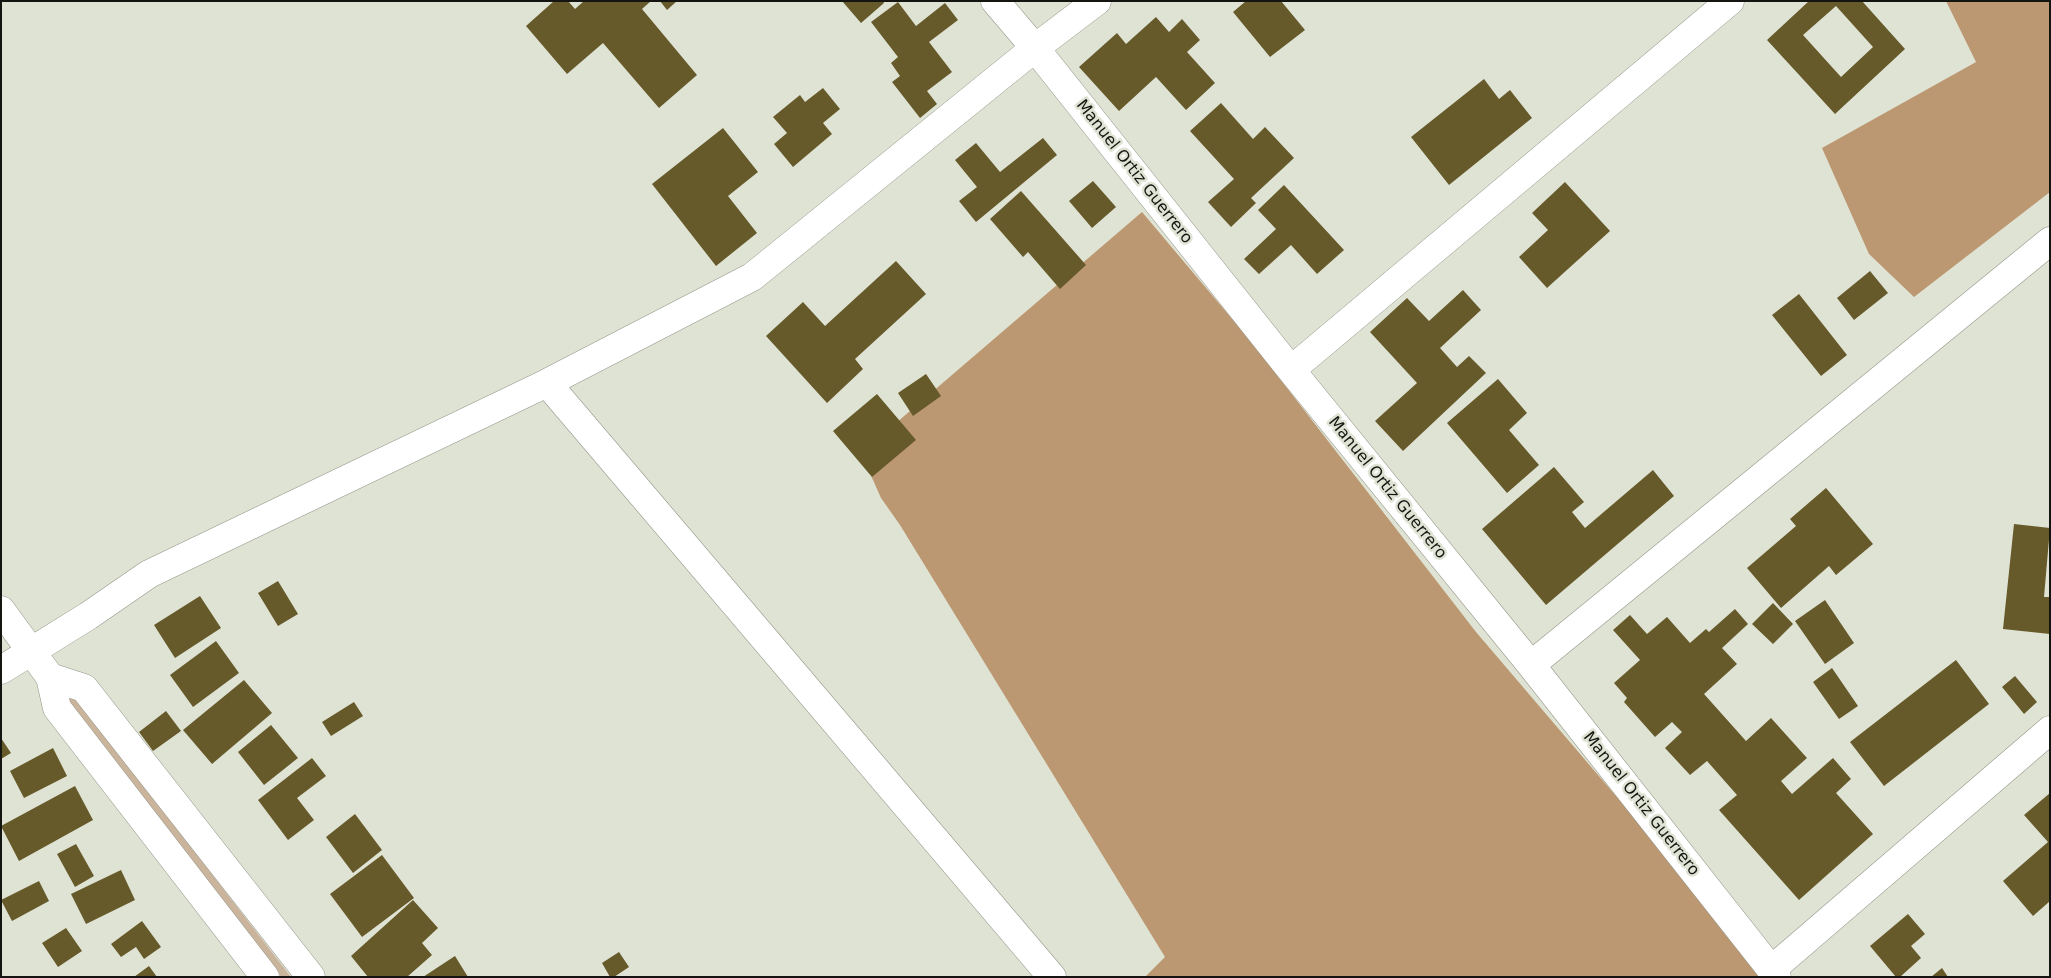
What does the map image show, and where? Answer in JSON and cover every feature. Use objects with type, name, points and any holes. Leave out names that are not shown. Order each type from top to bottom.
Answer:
[{"type":"street","name":"Manuel Ortiz Guerrero","points":[[995,1],[1035,48],[1291,370],[1531,665],[1774,973]]},
{"type":"street","points":[[1,670],[88,616],[149,574],[547,382],[752,277],[1035,48],[1097,1]]},
{"type":"street","points":[[1291,370],[1730,1]]},
{"type":"street","points":[[1531,665],[2050,240]]},
{"type":"street","points":[[547,382],[1052,977]]},
{"type":"street","points":[[1,610],[50,677],[57,708],[265,977]]},
{"type":"street","points":[[50,677],[84,688],[311,977]]},
{"type":"street","points":[[1774,973],[2050,730]]},
{"type":"shaded area","points":[[1946,1],[2050,1],[2050,192],[1914,297],[1869,254],[1822,148],[1976,62]]},
{"type":"shaded area","points":[[1142,212],[1249,339],[1476,632],[1691,884],[1762,977],[1145,977],[1165,957],[900,525],[881,498],[861,453]]},
{"type":"shaded area","points":[[71,691],[291,977],[281,977],[65,696]]},
{"type":"building","points":[[554,1],[568,1],[575,9],[584,1],[651,1],[642,9],[697,75],[659,108],[603,43],[567,74],[526,26]]},
{"type":"building","points":[[660,1],[677,1],[667,10]]},
{"type":"building","points":[[842,1],[883,1],[884,3],[861,23]]},
{"type":"building","points":[[1246,1],[1281,1],[1305,30],[1270,57],[1233,12]]},
{"type":"building","points":[[1809,1],[1862,1],[1905,49],[1835,114],[1767,40]],"holes":[[[1836,6],[1873,47],[1841,77],[1803,35]]]},
{"type":"building","points":[[898,2],[916,26],[945,3],[958,20],[929,42],[952,72],[927,91],[937,104],[920,118],[892,82],[900,76],[891,63],[898,57],[871,22]]},
{"type":"building","points":[[1156,17],[1169,32],[1182,19],[1200,40],[1187,52],[1215,83],[1186,110],[1156,77],[1119,111],[1079,67],[1117,33],[1126,44]]},
{"type":"building","points":[[1484,79],[1499,99],[1510,90],[1532,118],[1449,185],[1411,137]]},
{"type":"building","points":[[823,88],[840,109],[823,123],[832,134],[793,167],[774,144],[787,133],[773,117],[800,95],[805,102]]},
{"type":"building","points":[[1221,103],[1253,139],[1265,127],[1294,158],[1251,198],[1256,203],[1231,227],[1208,202],[1234,179],[1190,131]]},
{"type":"building","points":[[723,128],[758,172],[728,196],[757,233],[716,266],[652,184]]},
{"type":"building","points":[[1043,138],[1057,155],[976,222],[959,201],[977,187],[955,160],[976,143],[1000,172]]},
{"type":"building","points":[[1093,181],[1116,207],[1092,228],[1069,201]]},
{"type":"building","points":[[1565,182],[1610,231],[1547,288],[1519,257],[1548,230],[1532,213]]},
{"type":"building","points":[[1284,185],[1344,250],[1317,274],[1291,245],[1259,274],[1244,259],[1276,229],[1258,210]]},
{"type":"building","points":[[1021,191],[1086,265],[1060,289],[1028,252],[1023,257],[990,219]]},
{"type":"building","points":[[896,261],[926,294],[855,359],[863,369],[827,403],[766,336],[803,302],[825,326]]},
{"type":"building","points":[[1870,271],[1888,293],[1854,320],[1837,298]]},
{"type":"building","points":[[1463,290],[1481,310],[1440,348],[1457,367],[1469,356],[1486,373],[1403,451],[1375,421],[1417,383],[1370,332],[1407,298],[1429,321]]},
{"type":"building","points":[[1799,294],[1847,355],[1821,376],[1772,315]]},
{"type":"building","points":[[926,374],[941,396],[913,416],[898,393]]},
{"type":"building","points":[[1498,379],[1527,413],[1509,430],[1539,465],[1507,493],[1447,423]]},
{"type":"building","points":[[877,394],[916,440],[872,477],[833,431]]},
{"type":"building","points":[[1554,467],[1584,502],[1572,512],[1585,528],[1653,470],[1674,496],[1546,605],[1482,529]]},
{"type":"building","points":[[1826,488],[1873,544],[1836,575],[1829,566],[1781,608],[1747,568],[1796,526],[1790,519]]},
{"type":"building","points":[[2014,524],[2050,528],[2044,597],[2050,597],[2050,634],[2003,629]]},
{"type":"building","points":[[278,581],[298,614],[278,626],[258,593]]},
{"type":"building","points":[[200,596],[221,628],[175,658],[154,625]]},
{"type":"building","points":[[1825,600],[1854,643],[1825,664],[1795,621]]},
{"type":"building","points":[[1773,603],[1793,624],[1773,644],[1752,624]]},
{"type":"building","points":[[1735,609],[1748,624],[1722,648],[1737,664],[1704,694],[1746,741],[1771,718],[1807,758],[1781,781],[1792,794],[1833,758],[1851,779],[1836,793],[1873,834],[1799,900],[1719,810],[1737,795],[1707,761],[1690,775],[1665,748],[1682,732],[1672,722],[1655,737],[1624,702],[1627,698],[1614,683],[1640,660],[1613,630],[1630,615],[1647,634],[1667,617],[1690,643],[1706,629],[1709,632]]},
{"type":"building","points":[[216,641],[239,673],[193,707],[170,675]]},
{"type":"building","points":[[1956,660],[1989,704],[1884,786],[1850,742]]},
{"type":"building","points":[[1832,668],[1858,706],[1839,719],[1813,682]]},
{"type":"building","points":[[2015,676],[2037,702],[2024,714],[2002,687]]},
{"type":"building","points":[[244,680],[272,713],[212,764],[183,730]]},
{"type":"building","points":[[354,702],[363,716],[331,736],[322,722]]},
{"type":"building","points":[[166,711],[181,731],[153,751],[139,732]]},
{"type":"building","points":[[271,725],[298,758],[264,785],[238,752]]},
{"type":"building","points":[[1,738],[11,753],[1,759]]},
{"type":"building","points":[[53,748],[67,776],[24,798],[10,771]]},
{"type":"building","points":[[312,758],[326,776],[297,798],[314,820],[288,840],[258,800]]},
{"type":"building","points":[[75,786],[93,820],[19,861],[1,826]]},
{"type":"building","points":[[2050,793],[2050,901],[2033,916],[2003,881],[2048,842],[2024,815]]},
{"type":"building","points":[[355,814],[382,850],[353,873],[326,837]]},
{"type":"building","points":[[76,844],[94,876],[75,887],[57,854]]},
{"type":"building","points":[[382,855],[414,898],[362,937],[330,894]]},
{"type":"building","points":[[121,870],[135,900],[86,924],[71,894]]},
{"type":"building","points":[[39,881],[49,901],[12,921],[1,900]]},
{"type":"building","points":[[413,900],[438,928],[422,943],[432,955],[407,977],[368,977],[351,956]]},
{"type":"building","points":[[1908,914],[1925,934],[1911,946],[1921,958],[1900,977],[1896,977],[1870,946]]},
{"type":"building","points":[[142,921],[161,947],[144,959],[136,947],[121,957],[111,944]]},
{"type":"building","points":[[66,928],[82,951],[58,967],[42,943]]},
{"type":"building","points":[[619,952],[629,967],[614,977],[610,977],[602,963]]},
{"type":"building","points":[[455,956],[468,977],[423,977]]},
{"type":"building","points":[[149,966],[157,977],[134,977]]},
{"type":"building","points":[[1942,968],[1948,977],[1931,977]]}]
